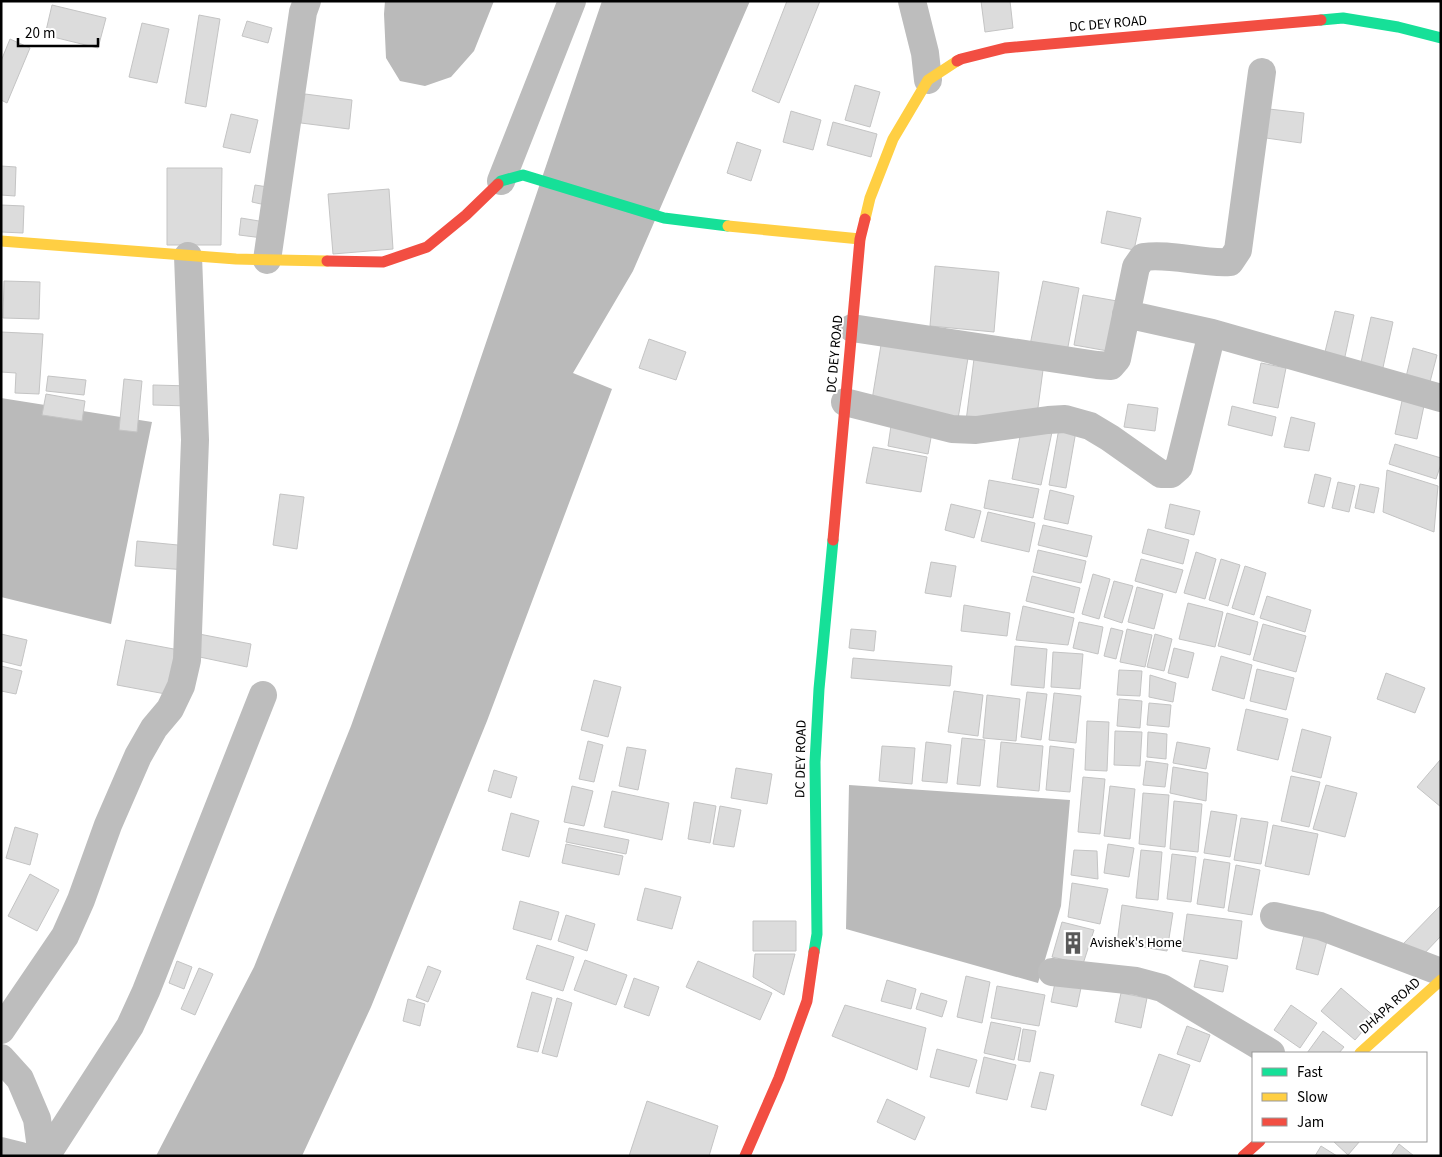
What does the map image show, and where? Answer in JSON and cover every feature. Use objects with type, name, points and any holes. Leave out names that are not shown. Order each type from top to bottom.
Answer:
[{"type":"street","points":[[267,260],[303,12],[307,1]]},
{"type":"street","points":[[1,241],[188,256],[267,260],[383,262],[427,247],[512,178],[572,1]]},
{"type":"street","points":[[912,1],[925,53],[928,80]]},
{"type":"street","name":"DC DEY ROAD","points":[[745,1156],[779,1078],[807,1001],[818,934],[815,762],[825,611],[860,239],[870,198],[893,138],[928,80],[961,59],[1005,48],[1345,10],[1441,38]]},
{"type":"street","points":[[852,328],[1111,366],[1117,359],[1136,267],[1143,257],[1154,255],[1224,263],[1230,262],[1238,250],[1262,72]]},
{"type":"street","points":[[512,178],[664,218],[733,227],[860,239]]},
{"type":"street","points":[[1,1030],[65,936],[82,900],[108,825],[138,756],[154,728],[170,709],[181,686],[187,660],[195,440],[188,256]]},
{"type":"street","points":[[1126,314],[1212,334],[1441,398]]},
{"type":"street","points":[[846,402],[952,429],[976,430],[1065,419],[1090,426],[1161,474],[1171,474],[1180,467],[1212,334]]},
{"type":"street","points":[[46,1156],[130,1026],[146,991],[263,695]]},
{"type":"street","points":[[1274,916],[1320,926],[1441,972]]},
{"type":"street","points":[[1052,972],[1136,981],[1162,988],[1269,1052]]},
{"type":"street","name":"DHAPA ROAD","points":[[1361,1052],[1441,980]]},
{"type":"street","points":[[1,1058],[20,1079],[34,1111],[37,1119],[42,1156]]},
{"type":"street","points":[[1243,1156],[1259,1142]]},
{"type":"street","points":[[1,1151],[20,1156]]},
{"type":"shaded area","points":[[385,1],[494,1],[474,51],[451,77],[425,86],[400,81],[386,58]]},
{"type":"shaded area","points":[[602,1],[750,1],[633,271],[573,373],[612,389],[487,721],[371,1007],[302,1156],[156,1156],[254,967],[351,726],[457,428]]},
{"type":"shaded area","points":[[1,398],[152,422],[111,624],[1,597]]},
{"type":"shaded area","points":[[849,785],[1070,800],[1061,906],[1038,983],[846,929]]},
{"type":"building","points":[[787,1],[820,1],[779,103],[752,91]]},
{"type":"building","points":[[981,1],[1010,1],[1013,28],[985,32]]},
{"type":"building","points":[[52,5],[106,18],[98,48],[45,35]]},
{"type":"building","points":[[199,15],[220,19],[206,107],[185,103]]},
{"type":"building","points":[[247,21],[272,28],[268,43],[242,36]]},
{"type":"building","points":[[142,23],[169,29],[157,83],[129,77]]},
{"type":"building","points":[[10,39],[30,48],[7,103],[1,100],[1,61]]},
{"type":"building","points":[[855,85],[880,92],[870,127],[845,120]]},
{"type":"building","points":[[305,94],[352,100],[349,129],[301,123]]},
{"type":"building","points":[[1269,109],[1304,113],[1301,143],[1266,138]]},
{"type":"building","points":[[791,111],[821,120],[813,150],[783,142]]},
{"type":"building","points":[[231,114],[258,120],[250,153],[223,147]]},
{"type":"building","points":[[833,122],[877,134],[871,157],[827,145]]},
{"type":"building","points":[[737,142],[761,150],[751,181],[727,173]]},
{"type":"building","points":[[1,166],[16,167],[15,196],[1,195]]},
{"type":"building","points":[[167,168],[222,168],[221,245],[167,245]]},
{"type":"building","points":[[255,185],[274,188],[270,206],[252,202]]},
{"type":"building","points":[[389,189],[393,249],[333,254],[328,194]]},
{"type":"building","points":[[1,205],[24,206],[23,233],[1,232]]},
{"type":"building","points":[[1107,211],[1141,218],[1134,250],[1101,243]]},
{"type":"building","points":[[241,218],[265,222],[263,238],[239,235]]},
{"type":"building","points":[[935,266],[999,272],[994,332],[930,326]]},
{"type":"building","points":[[4,281],[40,282],[39,319],[3,318]]},
{"type":"building","points":[[1043,281],[1079,288],[1067,352],[1030,345]]},
{"type":"building","points":[[1083,295],[1117,301],[1108,351],[1074,345]]},
{"type":"building","points":[[1335,311],[1354,315],[1344,361],[1324,356]]},
{"type":"building","points":[[1371,317],[1393,322],[1382,372],[1360,367]]},
{"type":"building","points":[[1,332],[43,334],[39,394],[15,393],[16,373],[1,372]]},
{"type":"building","points":[[649,339],[686,352],[676,380],[639,368]]},
{"type":"building","points":[[881,345],[968,358],[958,419],[871,406]]},
{"type":"building","points":[[1413,348],[1437,355],[1430,382],[1406,377]]},
{"type":"building","points":[[975,351],[1043,370],[1037,415],[966,421]]},
{"type":"building","points":[[1261,363],[1286,368],[1278,408],[1253,403]]},
{"type":"building","points":[[48,376],[86,380],[84,395],[46,391]]},
{"type":"building","points":[[124,379],[142,381],[137,432],[119,430]]},
{"type":"building","points":[[153,385],[191,386],[190,406],[153,405]]},
{"type":"building","points":[[46,394],[85,401],[82,421],[42,415]]},
{"type":"building","points":[[1403,396],[1425,401],[1417,439],[1395,434]]},
{"type":"building","points":[[1128,404],[1158,408],[1155,431],[1124,427]]},
{"type":"building","points":[[1232,406],[1276,417],[1272,436],[1228,425]]},
{"type":"building","points":[[1291,417],[1315,423],[1309,451],[1284,447]]},
{"type":"building","points":[[892,419],[933,427],[928,454],[888,446]]},
{"type":"building","points":[[1022,426],[1052,432],[1041,485],[1012,479]]},
{"type":"building","points":[[1059,428],[1076,431],[1066,488],[1049,485]]},
{"type":"building","points":[[1395,444],[1441,458],[1436,479],[1389,464]]},
{"type":"building","points":[[873,447],[927,457],[921,492],[866,483]]},
{"type":"building","points":[[1387,470],[1438,486],[1434,532],[1383,512]]},
{"type":"building","points":[[1315,474],[1331,478],[1324,507],[1308,503]]},
{"type":"building","points":[[989,480],[1039,489],[1033,518],[984,508]]},
{"type":"building","points":[[1338,482],[1355,486],[1349,512],[1332,508]]},
{"type":"building","points":[[1360,484],[1379,488],[1374,513],[1355,508]]},
{"type":"building","points":[[1050,490],[1074,496],[1068,524],[1044,519]]},
{"type":"building","points":[[280,494],[304,497],[297,549],[273,545]]},
{"type":"building","points":[[951,504],[981,511],[974,538],[945,530]]},
{"type":"building","points":[[1170,504],[1200,511],[1194,535],[1165,528]]},
{"type":"building","points":[[988,512],[1035,523],[1029,552],[981,541]]},
{"type":"building","points":[[1043,525],[1092,536],[1087,557],[1038,545]]},
{"type":"building","points":[[1148,529],[1189,540],[1183,564],[1142,553]]},
{"type":"building","points":[[137,541],[188,546],[186,570],[135,566]]},
{"type":"building","points":[[1038,550],[1086,561],[1081,583],[1033,572]]},
{"type":"building","points":[[1196,552],[1216,559],[1205,599],[1184,593]]},
{"type":"building","points":[[1141,559],[1183,570],[1176,593],[1135,581]]},
{"type":"building","points":[[1221,559],[1240,565],[1228,606],[1209,600]]},
{"type":"building","points":[[931,562],[956,566],[951,597],[925,593]]},
{"type":"building","points":[[1245,566],[1266,573],[1254,615],[1232,608]]},
{"type":"building","points":[[1093,574],[1110,579],[1099,619],[1082,614]]},
{"type":"building","points":[[1032,576],[1080,588],[1074,613],[1026,601]]},
{"type":"building","points":[[1114,581],[1133,586],[1122,623],[1104,617]]},
{"type":"building","points":[[1137,587],[1163,594],[1154,629],[1128,622]]},
{"type":"building","points":[[1267,596],[1311,610],[1305,632],[1260,618]]},
{"type":"building","points":[[1188,603],[1223,612],[1215,647],[1179,639]]},
{"type":"building","points":[[964,605],[1010,613],[1007,636],[961,631]]},
{"type":"building","points":[[1023,606],[1074,618],[1068,645],[1016,640]]},
{"type":"building","points":[[1227,613],[1258,622],[1250,655],[1218,646]]},
{"type":"building","points":[[1079,622],[1103,627],[1098,654],[1073,648]]},
{"type":"building","points":[[1263,624],[1306,636],[1296,672],[1253,660]]},
{"type":"building","points":[[1111,628],[1123,631],[1116,659],[1104,656]]},
{"type":"building","points":[[851,629],[876,631],[874,651],[849,648]]},
{"type":"building","points":[[1127,629],[1152,635],[1145,667],[1120,662]]},
{"type":"building","points":[[1,634],[27,640],[21,666],[1,661]]},
{"type":"building","points":[[199,634],[251,644],[247,667],[195,656]]},
{"type":"building","points":[[1155,634],[1172,639],[1164,671],[1147,667]]},
{"type":"building","points":[[126,640],[179,650],[171,695],[117,685]]},
{"type":"building","points":[[1015,646],[1047,649],[1044,688],[1011,685]]},
{"type":"building","points":[[1174,648],[1194,653],[1188,678],[1168,673]]},
{"type":"building","points":[[1053,652],[1083,654],[1080,689],[1051,687]]},
{"type":"building","points":[[1221,656],[1252,665],[1244,699],[1212,690]]},
{"type":"building","points":[[853,658],[952,666],[950,686],[851,678]]},
{"type":"building","points":[[1,666],[22,671],[16,694],[1,691]]},
{"type":"building","points":[[1257,669],[1294,678],[1286,710],[1250,701]]},
{"type":"building","points":[[1119,670],[1142,671],[1140,696],[1117,695]]},
{"type":"building","points":[[1386,673],[1425,688],[1415,713],[1377,699]]},
{"type":"building","points":[[1150,675],[1176,683],[1173,702],[1149,697]]},
{"type":"building","points":[[594,680],[621,687],[608,737],[581,730]]},
{"type":"building","points":[[954,691],[983,695],[978,736],[948,732]]},
{"type":"building","points":[[1027,692],[1047,694],[1041,740],[1021,737]]},
{"type":"building","points":[[1054,693],[1081,696],[1076,743],[1049,740]]},
{"type":"building","points":[[987,695],[1020,699],[1016,741],[983,738]]},
{"type":"building","points":[[1119,699],[1142,701],[1140,728],[1117,726]]},
{"type":"building","points":[[1149,703],[1171,705],[1169,727],[1147,725]]},
{"type":"building","points":[[1246,709],[1288,719],[1278,760],[1237,750]]},
{"type":"building","points":[[1087,721],[1109,722],[1107,771],[1085,770]]},
{"type":"building","points":[[1302,729],[1331,737],[1321,778],[1292,771]]},
{"type":"building","points":[[1115,731],[1142,732],[1140,766],[1114,765]]},
{"type":"building","points":[[1148,732],[1167,734],[1166,759],[1147,757]]},
{"type":"building","points":[[962,738],[985,740],[980,786],[957,784]]},
{"type":"building","points":[[588,741],[603,745],[594,782],[579,779]]},
{"type":"building","points":[[926,742],[951,745],[947,783],[922,781]]},
{"type":"building","points":[[1001,742],[1043,746],[1039,791],[997,787]]},
{"type":"building","points":[[1177,742],[1210,748],[1206,769],[1173,763]]},
{"type":"building","points":[[882,746],[915,748],[912,784],[879,781]]},
{"type":"building","points":[[1050,746],[1074,749],[1070,792],[1046,790]]},
{"type":"building","points":[[627,747],[646,750],[638,790],[619,786]]},
{"type":"building","points":[[1441,760],[1441,807],[1417,787]]},
{"type":"building","points":[[1146,761],[1168,764],[1165,787],[1143,785]]},
{"type":"building","points":[[1173,767],[1208,773],[1206,801],[1170,793]]},
{"type":"building","points":[[736,768],[772,774],[767,804],[731,798]]},
{"type":"building","points":[[494,770],[517,777],[511,798],[488,791]]},
{"type":"building","points":[[1291,776],[1320,782],[1309,827],[1281,821]]},
{"type":"building","points":[[1083,777],[1105,779],[1100,834],[1078,832]]},
{"type":"building","points":[[1326,785],[1357,793],[1345,837],[1313,829]]},
{"type":"building","points":[[572,786],[593,791],[584,826],[564,822]]},
{"type":"building","points":[[1110,786],[1135,789],[1130,839],[1104,836]]},
{"type":"building","points":[[612,791],[669,803],[662,840],[604,827]]},
{"type":"building","points":[[1143,793],[1169,795],[1165,847],[1139,844]]},
{"type":"building","points":[[1174,801],[1202,804],[1198,852],[1170,849]]},
{"type":"building","points":[[694,802],[716,806],[710,843],[688,839]]},
{"type":"building","points":[[720,806],[741,810],[734,847],[713,844]]},
{"type":"building","points":[[1211,811],[1237,815],[1230,857],[1204,853]]},
{"type":"building","points":[[511,813],[539,821],[529,857],[502,850]]},
{"type":"building","points":[[1241,818],[1268,822],[1261,864],[1234,860]]},
{"type":"building","points":[[1273,825],[1318,834],[1309,875],[1265,866]]},
{"type":"building","points":[[15,827],[38,834],[30,865],[6,858]]},
{"type":"building","points":[[569,828],[629,840],[626,854],[566,842]]},
{"type":"building","points":[[566,844],[623,856],[619,875],[562,863]]},
{"type":"building","points":[[1108,844],[1134,848],[1129,877],[1104,873]]},
{"type":"building","points":[[1074,850],[1097,851],[1098,879],[1071,875]]},
{"type":"building","points":[[1141,850],[1162,852],[1158,900],[1136,898]]},
{"type":"building","points":[[1172,854],[1196,857],[1191,902],[1167,899]]},
{"type":"building","points":[[1204,859],[1230,863],[1224,908],[1197,904]]},
{"type":"building","points":[[1236,865],[1260,870],[1252,915],[1228,911]]},
{"type":"building","points":[[30,874],[59,890],[37,931],[8,916]]},
{"type":"building","points":[[1072,883],[1108,889],[1100,924],[1068,917]]},
{"type":"building","points":[[645,888],[681,897],[672,929],[637,920]]},
{"type":"building","points":[[520,901],[559,912],[551,940],[513,929]]},
{"type":"building","points":[[1122,905],[1173,913],[1167,951],[1117,943]]},
{"type":"building","points":[[1441,905],[1441,936],[1419,959],[1403,944]]},
{"type":"building","points":[[1187,914],[1242,921],[1237,959],[1182,951]]},
{"type":"building","points":[[566,915],[595,924],[587,951],[558,941]]},
{"type":"building","points":[[753,921],[796,921],[796,951],[753,951]]},
{"type":"building","name":"Avishek's Home","points":[[1062,922],[1094,930],[1083,964],[1052,957]]},
{"type":"building","points":[[1305,931],[1328,937],[1318,975],[1296,969]]},
{"type":"building","points":[[537,945],[574,957],[563,991],[526,979]]},
{"type":"building","points":[[755,954],[795,954],[784,995],[753,977]]},
{"type":"building","points":[[585,960],[627,975],[616,1005],[574,990]]},
{"type":"building","points":[[1200,960],[1228,966],[1223,992],[1194,987]]},
{"type":"building","points":[[177,961],[192,967],[184,989],[169,983]]},
{"type":"building","points":[[698,961],[772,993],[760,1020],[686,987]]},
{"type":"building","points":[[428,966],[441,971],[428,1002],[416,997]]},
{"type":"building","points":[[199,968],[213,974],[195,1015],[181,1009]]},
{"type":"building","points":[[966,976],[990,982],[982,1023],[957,1017]]},
{"type":"building","points":[[634,978],[659,987],[649,1016],[624,1007]]},
{"type":"building","points":[[1056,978],[1082,983],[1077,1007],[1051,1002]]},
{"type":"building","points":[[887,980],[916,989],[911,1009],[881,1001]]},
{"type":"building","points":[[997,986],[1045,995],[1039,1026],[991,1018]]},
{"type":"building","points":[[1341,988],[1375,1017],[1355,1040],[1321,1011]]},
{"type":"building","points":[[532,992],[552,998],[538,1052],[517,1047]]},
{"type":"building","points":[[921,993],[947,1001],[942,1017],[916,1009]]},
{"type":"building","points":[[1121,993],[1147,998],[1141,1028],[1115,1022]]},
{"type":"building","points":[[557,998],[572,1003],[557,1057],[542,1053]]},
{"type":"building","points":[[408,999],[425,1004],[420,1026],[403,1021]]},
{"type":"building","points":[[845,1005],[926,1028],[917,1070],[832,1036]]},
{"type":"building","points":[[1291,1005],[1317,1023],[1300,1048],[1274,1030]]},
{"type":"building","points":[[991,1022],[1021,1028],[1014,1060],[984,1053]]},
{"type":"building","points":[[1187,1026],[1210,1035],[1200,1062],[1177,1054]]},
{"type":"building","points":[[1023,1029],[1036,1031],[1030,1062],[1018,1060]]},
{"type":"building","points":[[1323,1031],[1344,1047],[1340,1052],[1308,1052]]},
{"type":"building","points":[[937,1049],[977,1060],[969,1087],[930,1077]]},
{"type":"building","points":[[1159,1054],[1190,1065],[1172,1116],[1141,1105]]},
{"type":"building","points":[[984,1057],[1016,1065],[1007,1100],[976,1093]]},
{"type":"building","points":[[1040,1072],[1054,1075],[1046,1110],[1031,1107]]},
{"type":"building","points":[[887,1099],[925,1117],[915,1140],[877,1122]]},
{"type":"building","points":[[647,1101],[718,1126],[709,1156],[629,1156]]},
{"type":"building","points":[[1334,1142],[1359,1142],[1348,1155]]},
{"type":"building","points":[[1399,1144],[1414,1156],[1391,1156]]},
{"type":"building","points":[[1321,1146],[1337,1156],[1315,1156]]},
{"type":"traffic: fast","points":[[1321,20],[1343,18],[1398,27],[1441,38]]},
{"type":"traffic: fast","points":[[498,184],[501,181],[523,175],[664,218],[728,226]]},
{"type":"traffic: fast","points":[[814,952],[817,934],[815,762],[819,689],[833,540]]},
{"type":"traffic: slow","points":[[865,219],[870,198],[893,139],[928,80],[957,61]]},
{"type":"traffic: slow","points":[[728,226],[860,239]]},
{"type":"traffic: slow","points":[[1,241],[236,259],[327,261]]},
{"type":"traffic: slow","points":[[1361,1052],[1441,980]]},
{"type":"traffic: jam","points":[[957,61],[1005,48],[1321,20]]},
{"type":"traffic: jam","points":[[327,261],[383,262],[427,247],[466,215],[498,184]]},
{"type":"traffic: jam","points":[[833,540],[860,239],[865,219]]},
{"type":"traffic: jam","points":[[745,1156],[779,1078],[807,1001],[814,952]]},
{"type":"traffic: jam","points":[[1243,1156],[1259,1142]]},
{"type":"place","name":"Avishek's Home","points":[[1073,943]]}]
